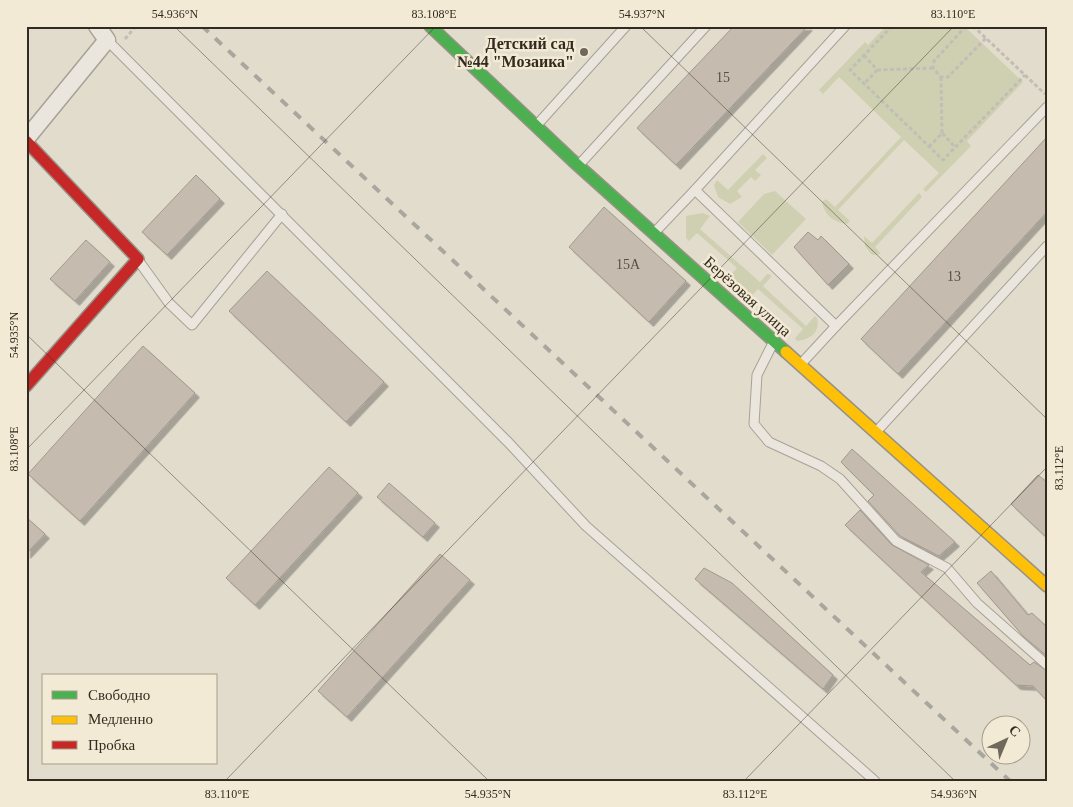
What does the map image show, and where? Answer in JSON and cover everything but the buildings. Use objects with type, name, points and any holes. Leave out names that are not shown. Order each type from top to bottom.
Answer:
[{"type":"street","points":[[26,386],[138,260],[26,140],[107,40],[97,26]]},
{"type":"street","name":"Берёзовая улица","points":[[430,26],[578,166],[1047,586]]},
{"type":"lane","points":[[536,126],[626,26]]},
{"type":"lane","points":[[578,166],[706,26]]},
{"type":"lane","points":[[654,233],[845,26]]},
{"type":"lane","points":[[107,40],[508,442],[586,526],[875,781]]},
{"type":"lane","points":[[800,365],[1047,107]]},
{"type":"lane","points":[[694,190],[836,326]]},
{"type":"lane","points":[[138,260],[169,303],[192,326],[282,214]]},
{"type":"lane","points":[[875,432],[1047,246]]},
{"type":"lane","points":[[774,341],[757,375],[754,424],[769,442],[821,466],[840,479],[896,541],[947,568],[977,603],[1047,666]]},
{"type":"path","points":[[130,32],[136,26]]},
{"type":"path","points":[[892,26],[850,70],[943,160],[1025,74]]},
{"type":"path","points":[[955,147],[942,133],[941,77],[933,68],[934,61],[966,26]]},
{"type":"path","points":[[973,26],[1047,96]]},
{"type":"path","points":[[941,77],[948,77],[986,38]]},
{"type":"path","points":[[864,55],[877,70]]},
{"type":"path","points":[[864,84],[877,70],[933,68]]},
{"type":"path","points":[[929,147],[942,133]]},
{"type":"green space","points":[[886,26],[964,26],[1023,82],[967,141],[971,146],[926,192],[923,189],[939,173],[904,140],[838,210],[850,221],[847,224],[842,223],[830,218],[822,202],[826,199],[835,207],[901,137],[839,77],[823,94],[819,90],[865,42],[868,45]]},
{"type":"green space","points":[[763,154],[767,158],[755,170],[761,175],[755,181],[751,177],[737,191],[742,197],[730,204],[718,197],[714,185],[717,180],[728,190]]},
{"type":"green space","points":[[775,191],[806,219],[772,255],[738,222],[764,194]]},
{"type":"green space","points":[[919,193],[922,197],[875,247],[881,254],[872,255],[865,246],[864,236],[872,243]]},
{"type":"green space","points":[[703,213],[710,216],[700,229],[760,282],[767,274],[771,275],[763,286],[806,326],[815,316],[817,318],[816,331],[810,337],[797,341],[795,338],[803,329],[758,289],[749,299],[727,279],[737,268],[697,233],[689,241],[686,238],[686,216]]},
{"type":"railway","points":[[202,26],[1010,781]]},
{"type":"traffic: fast","points":[[430,26],[573,161],[786,352]]},
{"type":"traffic: slow","points":[[786,352],[1047,586]]},
{"type":"traffic: jam","points":[[26,141],[138,259],[26,386]]},
{"type":"place","name":"Детский сад №44 \"Мозаика\"","points":[[584,52]]}]
